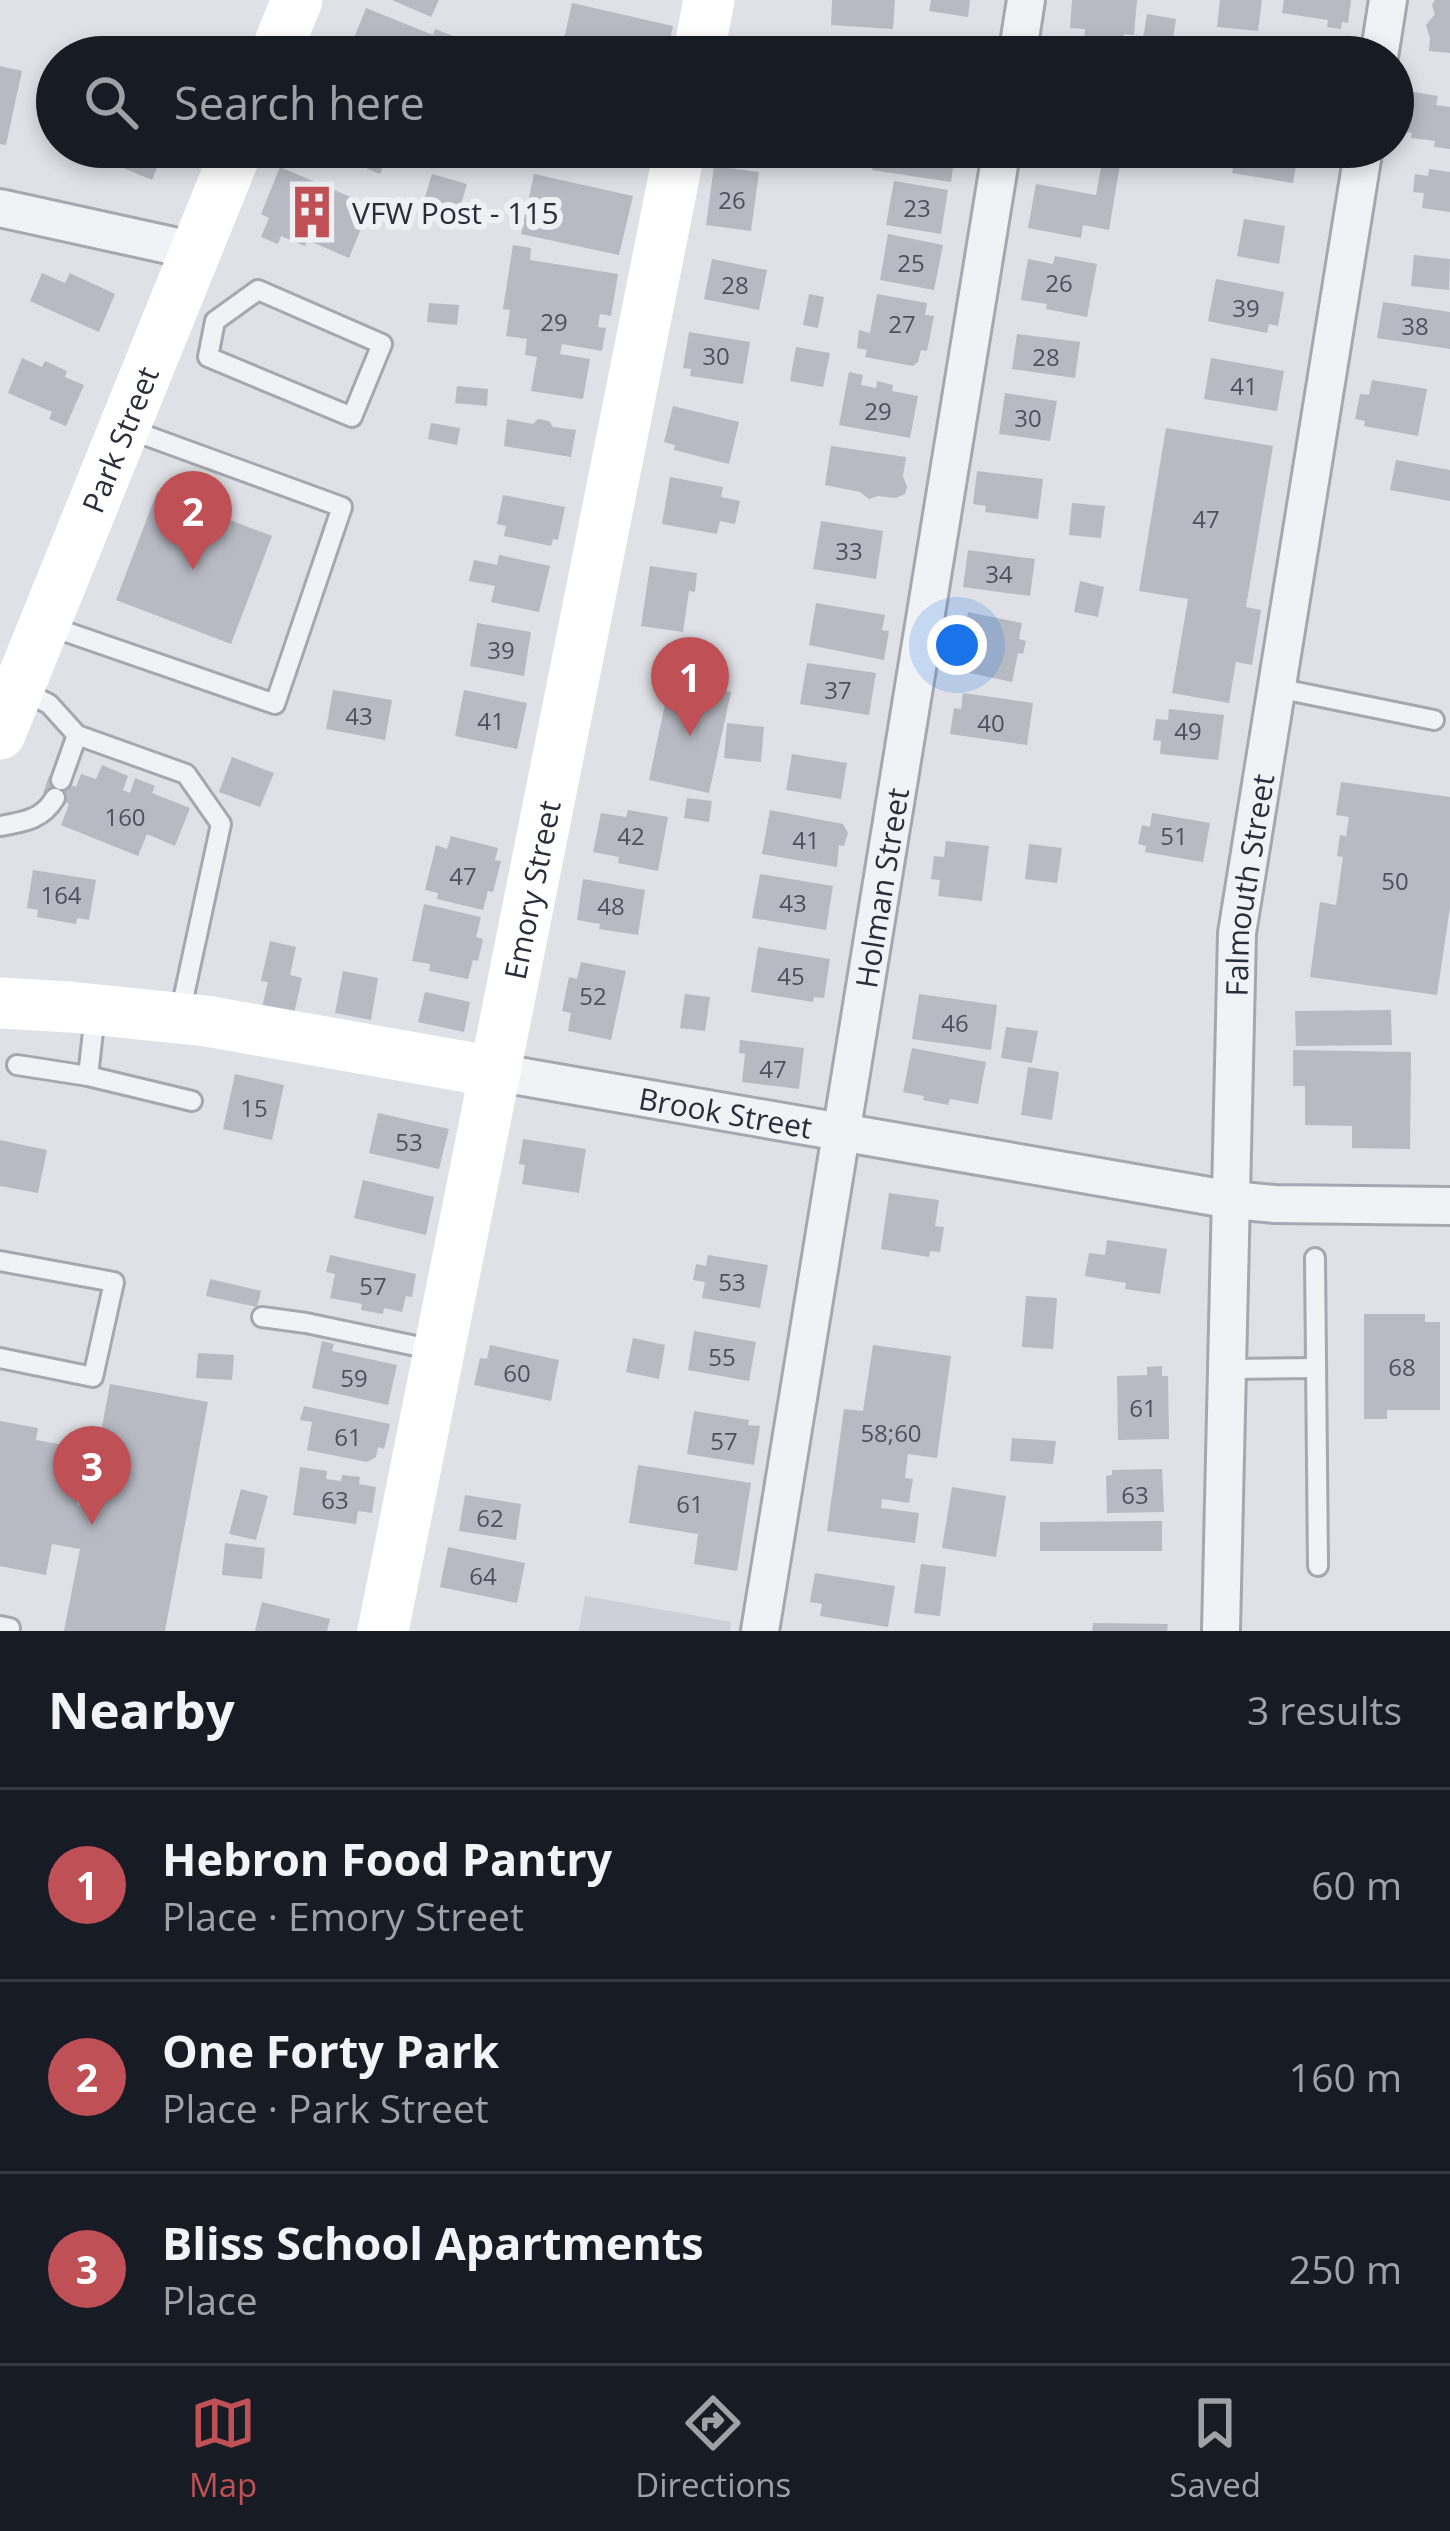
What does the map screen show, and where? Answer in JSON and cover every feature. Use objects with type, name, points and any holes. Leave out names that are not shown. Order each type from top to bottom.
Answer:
[{"type":"main road","points":[[282,36],[297,0]]},
{"type":"main road","points":[[702,36],[709,0]]},
{"type":"main road","name":"Park Street","points":[[9,711],[124,428],[194,313],[196,250],[229,168]]},
{"type":"main road","name":"Emory Street","points":[[383,1631],[676,168]]},
{"type":"main road","name":"Brook Street","points":[[0,1003],[179,1018],[495,1072]]},
{"type":"street","points":[[1020,36],[1026,0]]},
{"type":"street","points":[[1382,36],[1388,0]]},
{"type":"street","name":"Holman Street","points":[[760,1631],[999,168]]},
{"type":"street","name":"Falmouth Street","points":[[1221,1631],[1237,933],[1361,168]]},
{"type":"street","points":[[0,208],[196,250]]},
{"type":"street","name":"Brook Street","points":[[495,1072],[1232,1200],[1450,1206]]},
{"type":"lane","points":[[257,290],[382,344],[352,417],[208,357],[194,313],[257,290]]},
{"type":"lane","points":[[44,625],[274,704],[342,507],[124,428]]},
{"type":"lane","points":[[1276,688],[1435,720]]},
{"type":"lane","points":[[9,711],[49,704],[77,735],[187,774],[220,824],[179,1018]]},
{"type":"lane","points":[[0,826],[35,818],[50,806],[77,735]]},
{"type":"lane","points":[[88,1076],[96,1009]]},
{"type":"lane","points":[[17,1065],[192,1100]]},
{"type":"lane","points":[[1315,1258],[1318,1566]]},
{"type":"lane","points":[[0,1261],[114,1282],[93,1377],[0,1358]]},
{"type":"lane","points":[[262,1317],[440,1351]]},
{"type":"lane","points":[[1228,1370],[1316,1368]]},
{"type":"shaded area","points":[[585,1596],[731,1622],[730,1631],[579,1631]]},
{"type":"building","points":[[392,0],[439,0],[431,17]]},
{"type":"building","points":[[832,0],[895,0],[893,29],[831,25]]},
{"type":"building","points":[[931,0],[970,0],[968,17],[929,11]]},
{"type":"building","points":[[1072,0],[1137,0],[1134,35],[1085,36],[1085,29],[1070,28]]},
{"type":"building","points":[[1220,0],[1262,0],[1258,31],[1217,27]]},
{"type":"building","points":[[1284,0],[1351,0],[1348,23],[1342,22],[1341,29],[1327,27],[1328,20],[1282,13]]},
{"type":"building","points":[[1435,0],[1450,0],[1450,53],[1429,51],[1426,25],[1435,14]]},
{"type":"building","points":[[572,3],[673,26],[671,36],[565,36]]},
{"type":"building","points":[[366,8],[433,35],[435,29],[453,36],[355,36]]},
{"type":"building","points":[[1147,14],[1176,19],[1173,36],[1143,36]]},
{"type":"building","points":[[0,66],[22,71],[6,145],[0,144]]},
{"type":"building","points":[[1414,92],[1438,96],[1436,105],[1450,107],[1450,149],[1434,147],[1435,141],[1414,138]]},
{"type":"building","points":[[123,168],[157,168],[152,180]]},
{"type":"building","name":"VFW Post - 115","points":[[282,168],[360,201],[356,210],[367,214],[349,258],[307,240],[305,246],[281,236],[278,244],[261,237],[269,218],[261,214]]},
{"type":"building","points":[[714,168],[759,172],[751,231],[706,225]]},
{"type":"building","points":[[872,168],[953,168],[951,182]]},
{"type":"building","points":[[1101,168],[1119,168],[1109,230],[1083,225],[1081,238],[1028,228],[1036,184],[1096,195]]},
{"type":"building","points":[[1233,168],[1296,168],[1293,183],[1232,173]]},
{"type":"building","points":[[1429,169],[1450,172],[1450,212],[1422,208],[1424,193],[1413,192],[1415,174],[1428,176]]},
{"type":"building","points":[[432,174],[467,184],[457,218],[422,207]]},
{"type":"building","points":[[534,174],[633,196],[619,255],[521,234]]},
{"type":"building","points":[[894,181],[948,190],[941,234],[886,225]]},
{"type":"building","points":[[1244,219],[1285,226],[1279,264],[1237,256]]},
{"type":"building","points":[[888,234],[943,245],[934,290],[880,280]]},
{"type":"building","points":[[513,245],[531,248],[530,260],[618,274],[611,316],[600,314],[598,327],[606,328],[602,351],[562,344],[560,354],[590,359],[583,399],[531,391],[537,357],[525,355],[527,339],[506,336],[510,310],[503,309]]},
{"type":"building","points":[[1414,255],[1450,259],[1449,290],[1411,286]]},
{"type":"building","points":[[1055,256],[1097,264],[1087,317],[1021,300],[1028,259],[1053,264]]},
{"type":"building","points":[[712,259],[767,270],[759,310],[704,299]]},
{"type":"building","points":[[42,273],[65,283],[70,273],[115,294],[99,332],[30,301]]},
{"type":"building","points":[[1216,279],[1284,292],[1278,326],[1269,324],[1267,333],[1208,321]]},
{"type":"building","points":[[809,294],[824,297],[818,328],[803,325]]},
{"type":"building","points":[[877,294],[927,303],[925,315],[934,316],[927,351],[921,350],[913,366],[865,357],[867,350],[857,348],[859,330],[870,333]]},
{"type":"building","points":[[1383,302],[1450,312],[1450,349],[1377,338]]},
{"type":"building","points":[[429,303],[459,305],[457,325],[427,322]]},
{"type":"building","points":[[689,332],[750,342],[743,384],[690,376],[691,369],[683,368]]},
{"type":"building","points":[[1017,334],[1080,342],[1075,378],[1012,369]]},
{"type":"building","points":[[796,347],[830,353],[823,387],[790,381]]},
{"type":"building","points":[[22,358],[42,367],[45,361],[84,385],[66,426],[49,419],[52,412],[8,393]]},
{"type":"building","points":[[1211,358],[1284,371],[1277,411],[1204,399]]},
{"type":"building","points":[[849,372],[863,375],[861,385],[876,388],[877,381],[893,385],[892,391],[918,396],[910,438],[839,425]]},
{"type":"building","points":[[1372,380],[1427,389],[1418,436],[1364,426],[1365,421],[1355,419],[1360,394],[1369,395]]},
{"type":"building","points":[[457,386],[488,389],[487,406],[455,403]]},
{"type":"building","points":[[1005,393],[1057,401],[1050,441],[999,434]]},
{"type":"building","points":[[673,406],[739,422],[729,464],[674,450],[675,445],[664,442]]},
{"type":"building","points":[[507,419],[533,424],[538,419],[576,430],[571,457],[504,446]]},
{"type":"building","points":[[431,423],[460,428],[457,445],[428,439]]},
{"type":"building","points":[[1166,428],[1273,446],[1246,607],[1261,610],[1252,665],[1236,662],[1229,703],[1172,693],[1188,599],[1139,591]]},
{"type":"building","points":[[831,446],[906,457],[905,494],[869,499],[860,492],[825,485]]},
{"type":"building","points":[[1396,460],[1450,470],[1450,501],[1390,490]]},
{"type":"building","points":[[977,471],[1043,479],[1038,519],[985,512],[986,506],[973,504]]},
{"type":"building","points":[[670,477],[723,487],[721,497],[740,501],[735,524],[720,521],[717,534],[662,524]]},
{"type":"building","points":[[157,492],[272,536],[231,644],[116,600]]},
{"type":"building","points":[[503,495],[565,507],[558,540],[553,539],[551,546],[504,536],[506,526],[497,524]]},
{"type":"building","points":[[1072,503],[1105,506],[1101,538],[1069,535]]},
{"type":"building","points":[[821,521],[883,531],[876,579],[813,569]]},
{"type":"building","points":[[968,550],[1035,559],[1030,596],[963,587]]},
{"type":"building","points":[[499,555],[550,566],[539,612],[491,602],[495,586],[469,581],[474,560],[497,565]]},
{"type":"building","points":[[650,566],[697,573],[695,592],[689,591],[683,632],[641,626]]},
{"type":"building","points":[[1080,581],[1104,587],[1098,617],[1074,612]]},
{"type":"building","points":[[816,603],[885,615],[882,630],[889,631],[884,660],[809,645]]},
{"type":"building","points":[[968,612],[1022,623],[1019,639],[1026,641],[1023,654],[1018,653],[1012,682],[956,670]]},
{"type":"building","points":[[477,623],[531,632],[524,676],[470,666]]},
{"type":"building","points":[[807,663],[876,673],[869,715],[800,704]]},
{"type":"building","points":[[670,680],[731,692],[709,793],[649,780]]},
{"type":"building","points":[[333,690],[392,700],[385,740],[326,729]]},
{"type":"building","points":[[464,690],[527,703],[517,749],[455,736]]},
{"type":"building","points":[[963,693],[1033,703],[1027,745],[950,734],[954,708],[961,709]]},
{"type":"building","points":[[1169,709],[1224,715],[1218,760],[1160,754],[1161,741],[1153,740],[1156,719],[1168,720]]},
{"type":"building","points":[[727,723],[764,727],[761,762],[724,758]]},
{"type":"building","points":[[792,754],[847,763],[841,799],[786,790]]},
{"type":"building","points":[[232,757],[274,773],[260,807],[219,792]]},
{"type":"building","points":[[102,765],[128,776],[123,790],[130,793],[135,778],[155,786],[152,793],[190,808],[175,846],[147,834],[138,856],[61,825],[69,804],[43,793],[49,776],[76,787],[81,774],[96,779]]},
{"type":"building","points":[[1341,782],[1450,797],[1450,907],[1437,995],[1310,977],[1320,902],[1336,905],[1343,857],[1337,856],[1340,835],[1346,836],[1349,817],[1336,815]]},
{"type":"building","points":[[687,798],[712,801],[709,822],[684,818]]},
{"type":"building","points":[[628,810],[668,817],[658,871],[593,852],[601,813],[626,817]]},
{"type":"building","points":[[770,810],[843,824],[848,833],[844,846],[839,845],[837,867],[762,854]]},
{"type":"building","points":[[1152,813],[1210,823],[1203,862],[1145,852],[1146,846],[1138,844],[1142,825],[1150,827]]},
{"type":"building","points":[[451,836],[498,848],[495,860],[501,861],[483,910],[437,899],[438,893],[425,890],[436,845],[447,849]]},
{"type":"building","points":[[946,841],[989,846],[982,901],[938,896],[940,880],[931,879],[934,856],[944,857]]},
{"type":"building","points":[[1029,844],[1062,848],[1057,883],[1025,879]]},
{"type":"building","points":[[33,870],[96,880],[89,920],[77,918],[76,924],[37,917],[38,910],[27,908]]},
{"type":"building","points":[[760,874],[833,886],[826,930],[752,918]]},
{"type":"building","points":[[583,879],[645,890],[638,935],[577,920]]},
{"type":"building","points":[[424,904],[481,917],[476,937],[483,939],[468,979],[429,971],[430,964],[412,961]]},
{"type":"building","points":[[270,941],[296,947],[290,975],[302,978],[294,1014],[262,1007],[268,982],[261,981]]},
{"type":"building","points":[[758,947],[830,959],[824,998],[814,997],[813,1002],[751,992]]},
{"type":"building","points":[[581,962],[626,971],[611,1040],[568,1031],[571,1013],[562,1011],[569,977],[577,979]]},
{"type":"building","points":[[343,971],[378,978],[371,1020],[335,1013]]},
{"type":"building","points":[[425,992],[470,1002],[464,1032],[418,1022]]},
{"type":"building","points":[[685,994],[710,997],[705,1031],[680,1028]]},
{"type":"building","points":[[919,994],[997,1005],[991,1050],[912,1039]]},
{"type":"building","points":[[1391,1010],[1392,1045],[1296,1046],[1295,1011]]},
{"type":"building","points":[[1006,1027],[1038,1031],[1032,1063],[1001,1058]]},
{"type":"building","points":[[740,1040],[804,1048],[799,1089],[742,1082],[745,1054],[739,1053]]},
{"type":"building","points":[[912,1048],[986,1062],[978,1104],[950,1099],[948,1105],[903,1092]]},
{"type":"building","points":[[1293,1050],[1411,1052],[1410,1149],[1352,1148],[1352,1126],[1305,1125],[1305,1086],[1293,1086]]},
{"type":"building","points":[[1028,1067],[1059,1072],[1052,1120],[1021,1115]]},
{"type":"building","points":[[235,1074],[284,1085],[272,1140],[223,1129]]},
{"type":"building","points":[[378,1113],[449,1129],[439,1169],[369,1153]]},
{"type":"building","points":[[523,1139],[586,1149],[579,1193],[522,1184]]},
{"type":"building","points":[[0,1140],[47,1150],[38,1193],[0,1186]]},
{"type":"building","points":[[363,1180],[434,1197],[426,1235],[354,1218]]},
{"type":"building","points":[[889,1193],[939,1200],[935,1226],[944,1227],[940,1252],[930,1251],[929,1257],[881,1249]]},
{"type":"building","points":[[1107,1240],[1167,1249],[1160,1294],[1085,1276],[1089,1253],[1105,1255]]},
{"type":"building","points":[[330,1255],[416,1274],[412,1297],[406,1296],[402,1312],[384,1308],[383,1314],[330,1298],[335,1274],[326,1272]]},
{"type":"building","points":[[708,1255],[768,1265],[760,1308],[702,1298],[705,1282],[693,1280],[696,1264],[706,1266]]},
{"type":"building","points":[[210,1279],[261,1291],[257,1307],[206,1296]]},
{"type":"building","points":[[1026,1296],[1057,1298],[1053,1349],[1022,1347]]},
{"type":"building","points":[[1364,1314],[1425,1314],[1425,1322],[1440,1322],[1440,1410],[1387,1410],[1387,1419],[1364,1419]]},
{"type":"building","points":[[694,1331],[756,1342],[749,1381],[688,1370]]},
{"type":"building","points":[[633,1338],[665,1345],[659,1379],[626,1372]]},
{"type":"building","points":[[322,1341],[334,1344],[332,1351],[397,1365],[388,1405],[312,1388]]},
{"type":"building","points":[[490,1345],[559,1360],[551,1401],[474,1385],[480,1358],[487,1359]]},
{"type":"building","points":[[873,1345],[951,1356],[937,1458],[908,1454],[905,1478],[913,1479],[909,1503],[882,1499],[881,1508],[919,1513],[915,1543],[827,1531],[844,1409],[863,1411]]},
{"type":"building","points":[[198,1353],[234,1355],[232,1380],[196,1378]]},
{"type":"building","points":[[1162,1366],[1162,1376],[1168,1376],[1169,1439],[1118,1440],[1117,1376],[1147,1375],[1147,1367]]},
{"type":"building","points":[[110,1384],[208,1402],[165,1631],[64,1631],[80,1549],[52,1544],[46,1575],[0,1566],[0,1421],[38,1428],[36,1440],[69,1446],[63,1479],[82,1482],[77,1505],[87,1506]]},
{"type":"building","points":[[304,1406],[390,1424],[384,1449],[378,1447],[376,1457],[367,1462],[307,1450],[312,1422],[300,1420]]},
{"type":"building","points":[[694,1411],[760,1426],[754,1465],[687,1454]]},
{"type":"building","points":[[1012,1438],[1056,1441],[1053,1464],[1010,1461]]},
{"type":"building","points":[[638,1465],[751,1483],[737,1571],[694,1564],[698,1534],[629,1523]]},
{"type":"building","points":[[300,1467],[327,1471],[326,1479],[360,1477],[359,1484],[376,1487],[372,1513],[358,1511],[356,1524],[293,1515]]},
{"type":"building","points":[[1162,1469],[1164,1512],[1107,1513],[1106,1476],[1112,1470]]},
{"type":"building","points":[[952,1487],[1006,1496],[996,1557],[942,1548]]},
{"type":"building","points":[[241,1489],[268,1496],[256,1540],[229,1534]]},
{"type":"building","points":[[465,1495],[521,1504],[516,1540],[459,1531]]},
{"type":"building","points":[[1162,1521],[1162,1551],[1040,1551],[1040,1522]]},
{"type":"building","points":[[225,1543],[265,1548],[262,1579],[222,1575]]},
{"type":"building","points":[[448,1547],[525,1563],[517,1603],[440,1587]]},
{"type":"building","points":[[921,1564],[946,1567],[940,1616],[914,1613]]},
{"type":"building","points":[[815,1573],[895,1586],[888,1627],[820,1616],[822,1604],[810,1602]]},
{"type":"building","points":[[262,1602],[330,1619],[327,1631],[255,1631]]},
{"type":"building","points":[[1093,1623],[1168,1624],[1167,1631],[1092,1631]]},
{"type":"place","name":"VFW Post - 115","points":[[312,212]]},
{"type":"place","name":"One Forty Park","points":[[193,570]]},
{"type":"place","name":"Hebron Food Pantry","points":[[690,736]]},
{"type":"place","name":"Bliss School Apartments","points":[[92,1525]]}]
